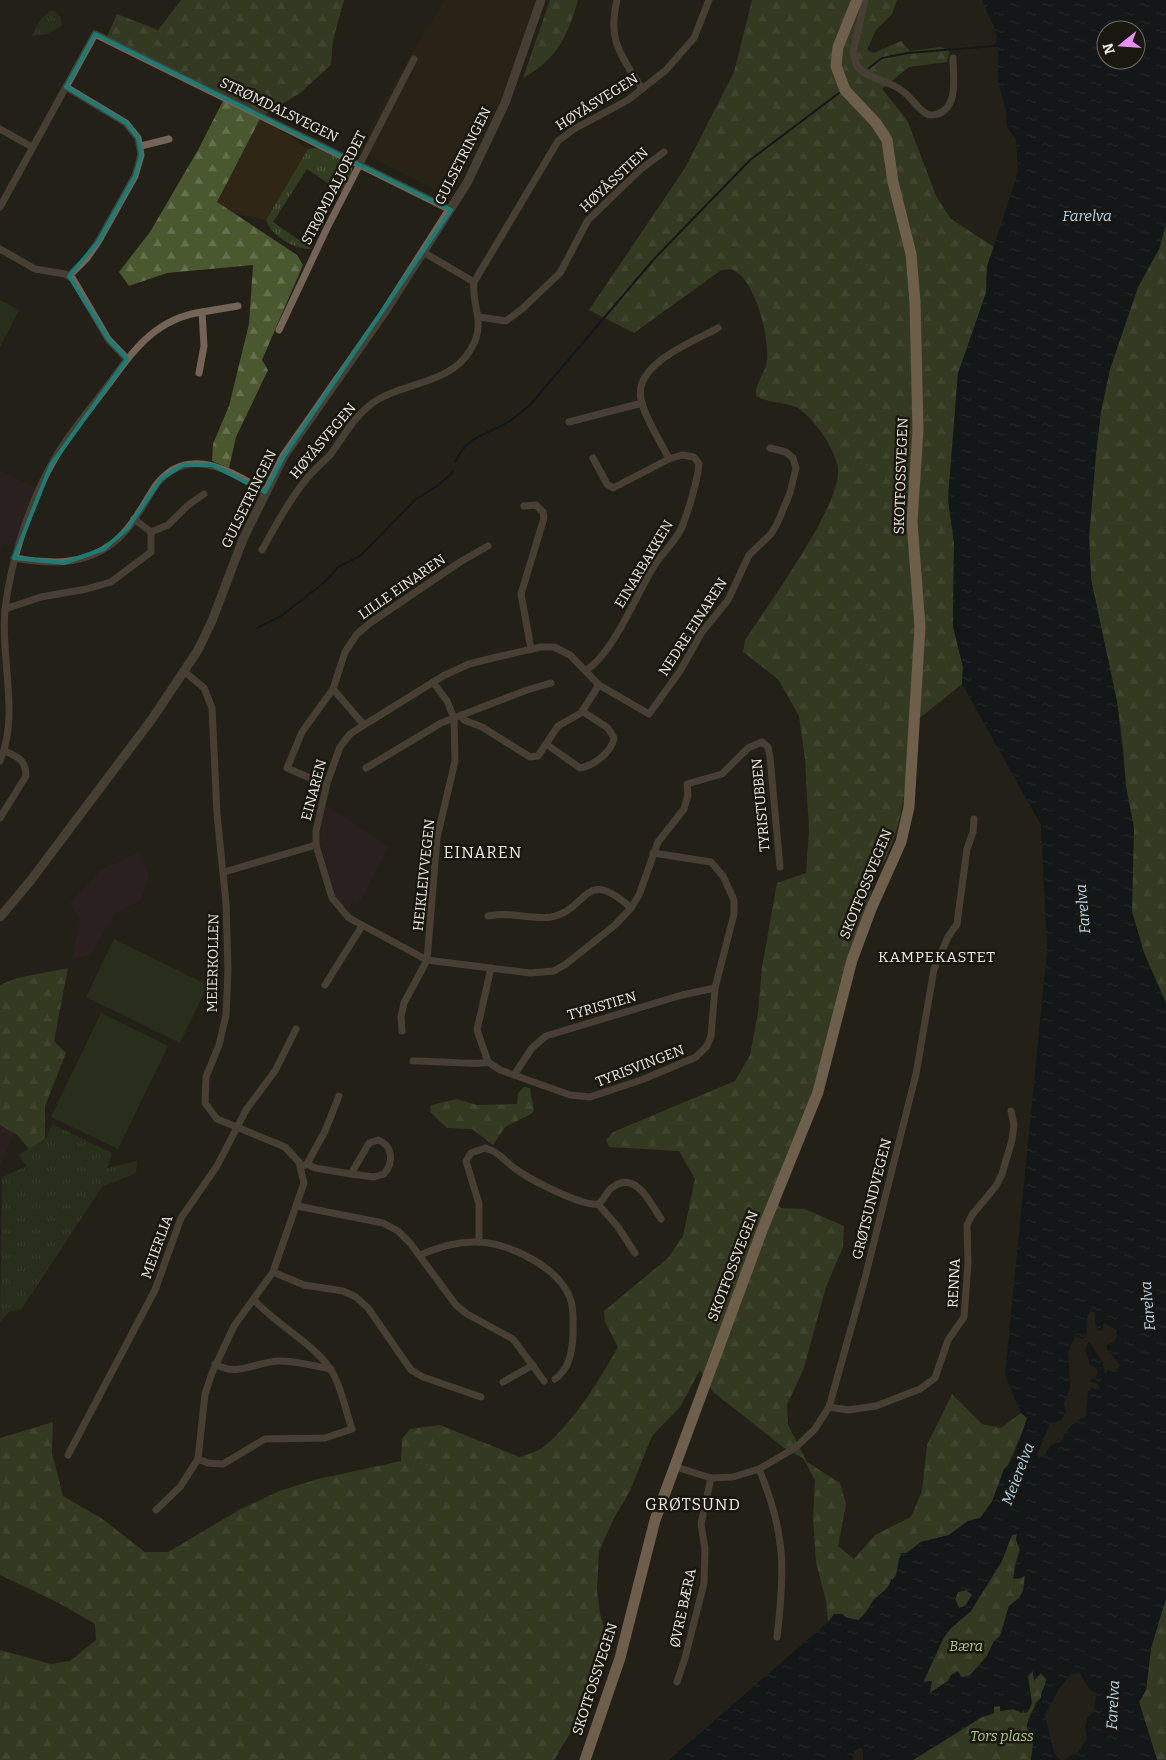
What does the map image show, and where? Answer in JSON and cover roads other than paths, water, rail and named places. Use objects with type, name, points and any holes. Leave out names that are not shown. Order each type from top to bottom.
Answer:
[{"type":"main road","name":"SKOTFOSSVEGEN","points":[[585,1760],[620,1658],[646,1549],[673,1466],[761,1233],[818,1092],[852,960],[871,909],[901,842],[909,807],[920,627],[912,522],[918,430],[915,302],[911,254],[893,182],[887,140],[876,123],[845,90],[836,66],[838,47],[857,0]]},
{"type":"street","name":"GULSETRINGEN","points":[[0,917],[66,833],[185,672],[206,635],[231,568],[265,492],[284,456],[384,313],[451,210],[486,145],[501,112],[541,0]]},
{"type":"street","points":[[618,0],[613,21],[614,37],[642,89]]},
{"type":"street","name":"HØYÅSVEGEN","points":[[262,550],[303,483],[329,456],[359,415],[372,403],[446,373],[460,363],[476,340],[479,317],[474,282],[558,141],[574,128],[619,105],[642,89],[674,62],[694,38],[709,0]]},
{"type":"street","points":[[866,0],[854,45],[854,62],[860,70],[901,89],[927,114],[934,115],[942,112],[950,105],[953,92],[953,58]]},
{"type":"street","name":"STRØMDALSVEGEN","points":[[66,87],[95,34],[451,210]]},
{"type":"street","name":"STRØMDALJORDET","points":[[279,330],[327,228],[414,59]]},
{"type":"street","points":[[0,206],[66,87],[126,124],[135,134],[141,146],[141,155],[135,176],[93,251],[70,276]]},
{"type":"street","points":[[0,129],[32,147]]},
{"type":"street","points":[[141,146],[169,139]]},
{"type":"street","name":"HØYÅSSTIEN","points":[[479,317],[506,321],[522,309],[560,273],[588,220],[641,169],[664,152]]},
{"type":"street","points":[[0,249],[41,271],[70,276],[108,339],[127,359]]},
{"type":"street","points":[[423,252],[474,282]]},
{"type":"street","points":[[0,761],[4,751],[8,727],[3,671],[5,609],[14,558],[39,490],[51,465],[127,359],[150,334],[165,323],[181,316],[238,306]]},
{"type":"street","points":[[199,373],[204,346],[202,312]]},
{"type":"street","points":[[669,459],[642,403],[640,386],[649,370],[718,328]]},
{"type":"street","points":[[569,422],[642,403]]},
{"type":"street","name":"NEDRE EINAREN","points":[[649,714],[680,671],[702,632],[728,600],[749,555],[774,529],[796,474],[795,463],[790,454],[783,450],[770,448]]},
{"type":"street","name":"EINARBAKKEN","points":[[586,670],[596,662],[615,635],[654,566],[676,539],[682,526],[699,464],[696,458],[690,456],[669,459],[614,488],[610,487],[593,458]]},
{"type":"street","points":[[14,558],[64,563],[85,558],[114,542],[134,520],[161,480],[174,469],[192,463],[212,465],[248,481],[265,492]]},
{"type":"street","points":[[151,532],[168,525],[187,506],[204,494]]},
{"type":"street","points":[[524,506],[536,505],[543,512],[544,518],[522,594],[531,649]]},
{"type":"street","points":[[134,520],[151,532]]},
{"type":"street","points":[[5,609],[41,597],[87,589],[111,582],[151,552],[151,532]]},
{"type":"street","name":"LILLE EINAREN","points":[[326,785],[287,768],[302,732],[333,689],[345,652],[364,628],[460,562],[488,546]]},
{"type":"street","name":"EINAREN","points":[[426,960],[362,926],[342,912],[332,898],[316,845],[317,819],[326,785],[340,747],[350,734],[433,682],[469,664],[548,646],[558,648],[586,670],[599,685],[649,714]]},
{"type":"street","name":"MEIERKOLLEN","points":[[185,672],[204,688],[212,708],[217,814],[224,872],[228,943],[226,1015],[219,1044],[206,1077],[204,1096],[212,1114],[237,1128],[279,1144],[291,1152],[304,1166]]},
{"type":"street","points":[[433,682],[458,716],[482,727],[530,757],[538,756],[558,726],[574,718],[582,711],[599,685]]},
{"type":"street","points":[[366,768],[458,716],[551,683]]},
{"type":"street","points":[[333,689],[364,725]]},
{"type":"street","points":[[546,744],[580,768],[588,766],[606,752],[614,742],[612,732],[582,711]]},
{"type":"street","name":"HEIKLEIVVEGEN","points":[[402,1030],[402,1009],[426,960],[437,838],[454,762],[458,716]]},
{"type":"street","points":[[0,723],[8,727]]},
{"type":"street","name":"TYRISTUBBEN","points":[[653,853],[658,842],[684,810],[687,784],[716,776],[728,770],[748,748],[758,743],[766,744],[770,757],[780,867]]},
{"type":"street","points":[[0,818],[26,776],[24,764],[20,759],[4,751]]},
{"type":"street","name":"GRØTSUNDVEGEN","points":[[673,1466],[711,1478],[738,1476],[760,1469],[795,1448],[815,1429],[829,1407],[859,1300],[916,1074],[934,969],[948,936],[957,924],[967,849],[973,832],[974,819]]},
{"type":"street","points":[[224,872],[316,845]]},
{"type":"street","points":[[426,960],[538,973],[554,971],[566,964],[615,925],[631,908],[644,883],[653,853]]},
{"type":"street","name":"TYRISVINGEN","points":[[488,1062],[514,1075],[570,1095],[590,1097],[685,1063],[701,1054],[709,1041],[715,988],[734,914],[731,894],[719,870],[711,862],[653,853]]},
{"type":"street","points":[[488,916],[507,913],[550,917],[566,910],[589,891],[598,889],[614,895],[631,908]]},
{"type":"street","points":[[325,985],[362,926]]},
{"type":"street","points":[[413,1061],[450,1061],[482,1064],[488,1062],[477,1030],[491,968]]},
{"type":"street","name":"TYRISTIEN","points":[[514,1075],[532,1048],[546,1036],[689,993],[715,988]]},
{"type":"street","name":"MEIERLIA","points":[[68,1455],[155,1290],[181,1218],[217,1166],[252,1100],[275,1071],[296,1029]]},
{"type":"street","points":[[156,1510],[180,1487],[198,1459],[206,1394],[215,1364],[230,1332],[273,1272],[304,1183],[304,1166],[325,1131],[339,1096]]},
{"type":"street","name":"RENNA","points":[[829,1407],[848,1410],[876,1406],[920,1389],[935,1378],[948,1340],[964,1317],[968,1264],[967,1225],[972,1215],[996,1186],[1002,1174],[1012,1140],[1014,1125],[1011,1111]]},
{"type":"street","points":[[304,1166],[351,1174],[374,1177],[384,1174],[390,1162],[390,1152],[387,1146],[378,1140],[369,1143],[351,1174]]},
{"type":"street","points":[[479,1242],[479,1204],[466,1161],[471,1153],[485,1148],[494,1151],[528,1177],[591,1205],[598,1204],[614,1186],[630,1183],[641,1189],[661,1219]]},
{"type":"street","points":[[598,1204],[618,1227],[635,1253]]},
{"type":"street","points":[[297,1206],[390,1226],[406,1238],[456,1305],[467,1314],[508,1334],[518,1344],[544,1381]]},
{"type":"street","points":[[420,1255],[452,1245],[479,1242],[495,1245],[543,1265],[556,1275],[572,1302],[572,1343],[568,1364],[555,1379]]},
{"type":"street","points":[[273,1272],[304,1285],[344,1291],[356,1297],[368,1308],[411,1370],[423,1377],[481,1397]]},
{"type":"street","points":[[198,1459],[208,1463],[223,1464],[265,1439],[325,1438],[352,1429],[331,1369],[315,1352],[278,1324],[254,1300]]},
{"type":"street","points":[[215,1364],[234,1371],[268,1362],[290,1361],[331,1369]]},
{"type":"street","points":[[503,1382],[533,1365]]},
{"type":"street","points":[[760,1469],[775,1511],[782,1547],[782,1583],[777,1637]]},
{"type":"street","name":"ØVRE BÆRA","points":[[677,1682],[688,1649],[704,1583],[705,1550],[701,1524],[711,1478]]},
{"type":"water","name":"Farelva","points":[[982,0],[1166,0],[1166,224],[1159,249],[1138,287],[1110,369],[1101,411],[1089,537],[1091,579],[1117,702],[1126,786],[1134,828],[1132,912],[1144,953],[1166,1003],[1166,1598],[1151,1648],[1146,1690],[1139,1702],[1157,1760],[1064,1760],[1078,1752],[1087,1739],[1085,1727],[1087,1717],[1094,1712],[1096,1694],[1089,1689],[1080,1673],[1071,1674],[1059,1689],[1045,1715],[1054,1753],[1060,1760],[1031,1760],[1034,1736],[1027,1725],[1032,1712],[1041,1698],[1046,1679],[1041,1673],[1034,1681],[1033,1671],[1028,1677],[1032,1703],[1028,1712],[1024,1713],[1023,1709],[1022,1713],[1013,1709],[1000,1711],[1000,1706],[994,1707],[994,1713],[982,1717],[913,1760],[863,1760],[863,1749],[859,1748],[854,1752],[853,1760],[669,1760],[828,1622],[834,1614],[842,1614],[847,1618],[858,1620],[861,1618],[873,1601],[886,1589],[891,1579],[893,1580],[901,1553],[908,1553],[921,1542],[949,1535],[968,1521],[980,1518],[992,1502],[1004,1469],[1012,1460],[1027,1418],[1021,1413],[1005,1375],[1047,950],[1041,825],[962,684],[963,667],[953,626],[954,542],[948,499],[958,374],[986,293],[987,267],[1018,172],[1016,140],[1007,127],[1006,109],[998,83],[998,50],[993,46],[997,41],[993,25]],"holes":[[[1090,1311],[1095,1312],[1095,1326],[1099,1331],[1102,1331],[1104,1323],[1117,1330],[1116,1340],[1107,1345],[1107,1349],[1120,1365],[1115,1372],[1108,1370],[1105,1374],[1103,1363],[1090,1342],[1088,1343],[1086,1352],[1089,1364],[1097,1369],[1097,1375],[1090,1378],[1091,1382],[1097,1383],[1100,1388],[1097,1390],[1092,1388],[1088,1392],[1086,1417],[1078,1420],[1071,1426],[1061,1442],[1051,1445],[1044,1456],[1037,1458],[1050,1424],[1061,1420],[1066,1414],[1064,1403],[1070,1389],[1068,1352],[1075,1337],[1083,1339],[1087,1334],[1086,1319]],[[1017,1534],[1016,1540],[1020,1550],[1013,1578],[1018,1579],[1025,1576],[1023,1591],[1019,1598],[1009,1606],[1000,1636],[994,1641],[987,1656],[969,1676],[961,1677],[958,1671],[951,1675],[948,1681],[930,1693],[932,1681],[923,1682],[944,1637],[951,1628],[971,1611],[1002,1561],[1012,1535]],[[966,1590],[972,1595],[965,1606],[959,1608],[955,1599],[958,1592]]]},
{"type":"waterway","points":[[869,68],[882,58],[908,53],[993,46]]},
{"type":"waterway","points":[[455,462],[471,441],[508,422],[530,405],[654,259],[750,160],[839,93]]},
{"type":"waterway","points":[[257,628],[281,616],[326,581],[338,567],[360,556],[416,499],[439,485],[453,472]]},
{"type":"district","name":"EINAREN","points":[[483,852]]},
{"type":"district","name":"KAMPEKASTET","points":[[937,957]]},
{"type":"district","name":"GRØTSUND","points":[[693,1504]]},
{"type":"water label","name":"Meierelva","points":[[1018,1474]]},
{"type":"park label","name":"Bæra","points":[[966,1646]]},
{"type":"park label","name":"Tors plass","points":[[1002,1736]]}]
